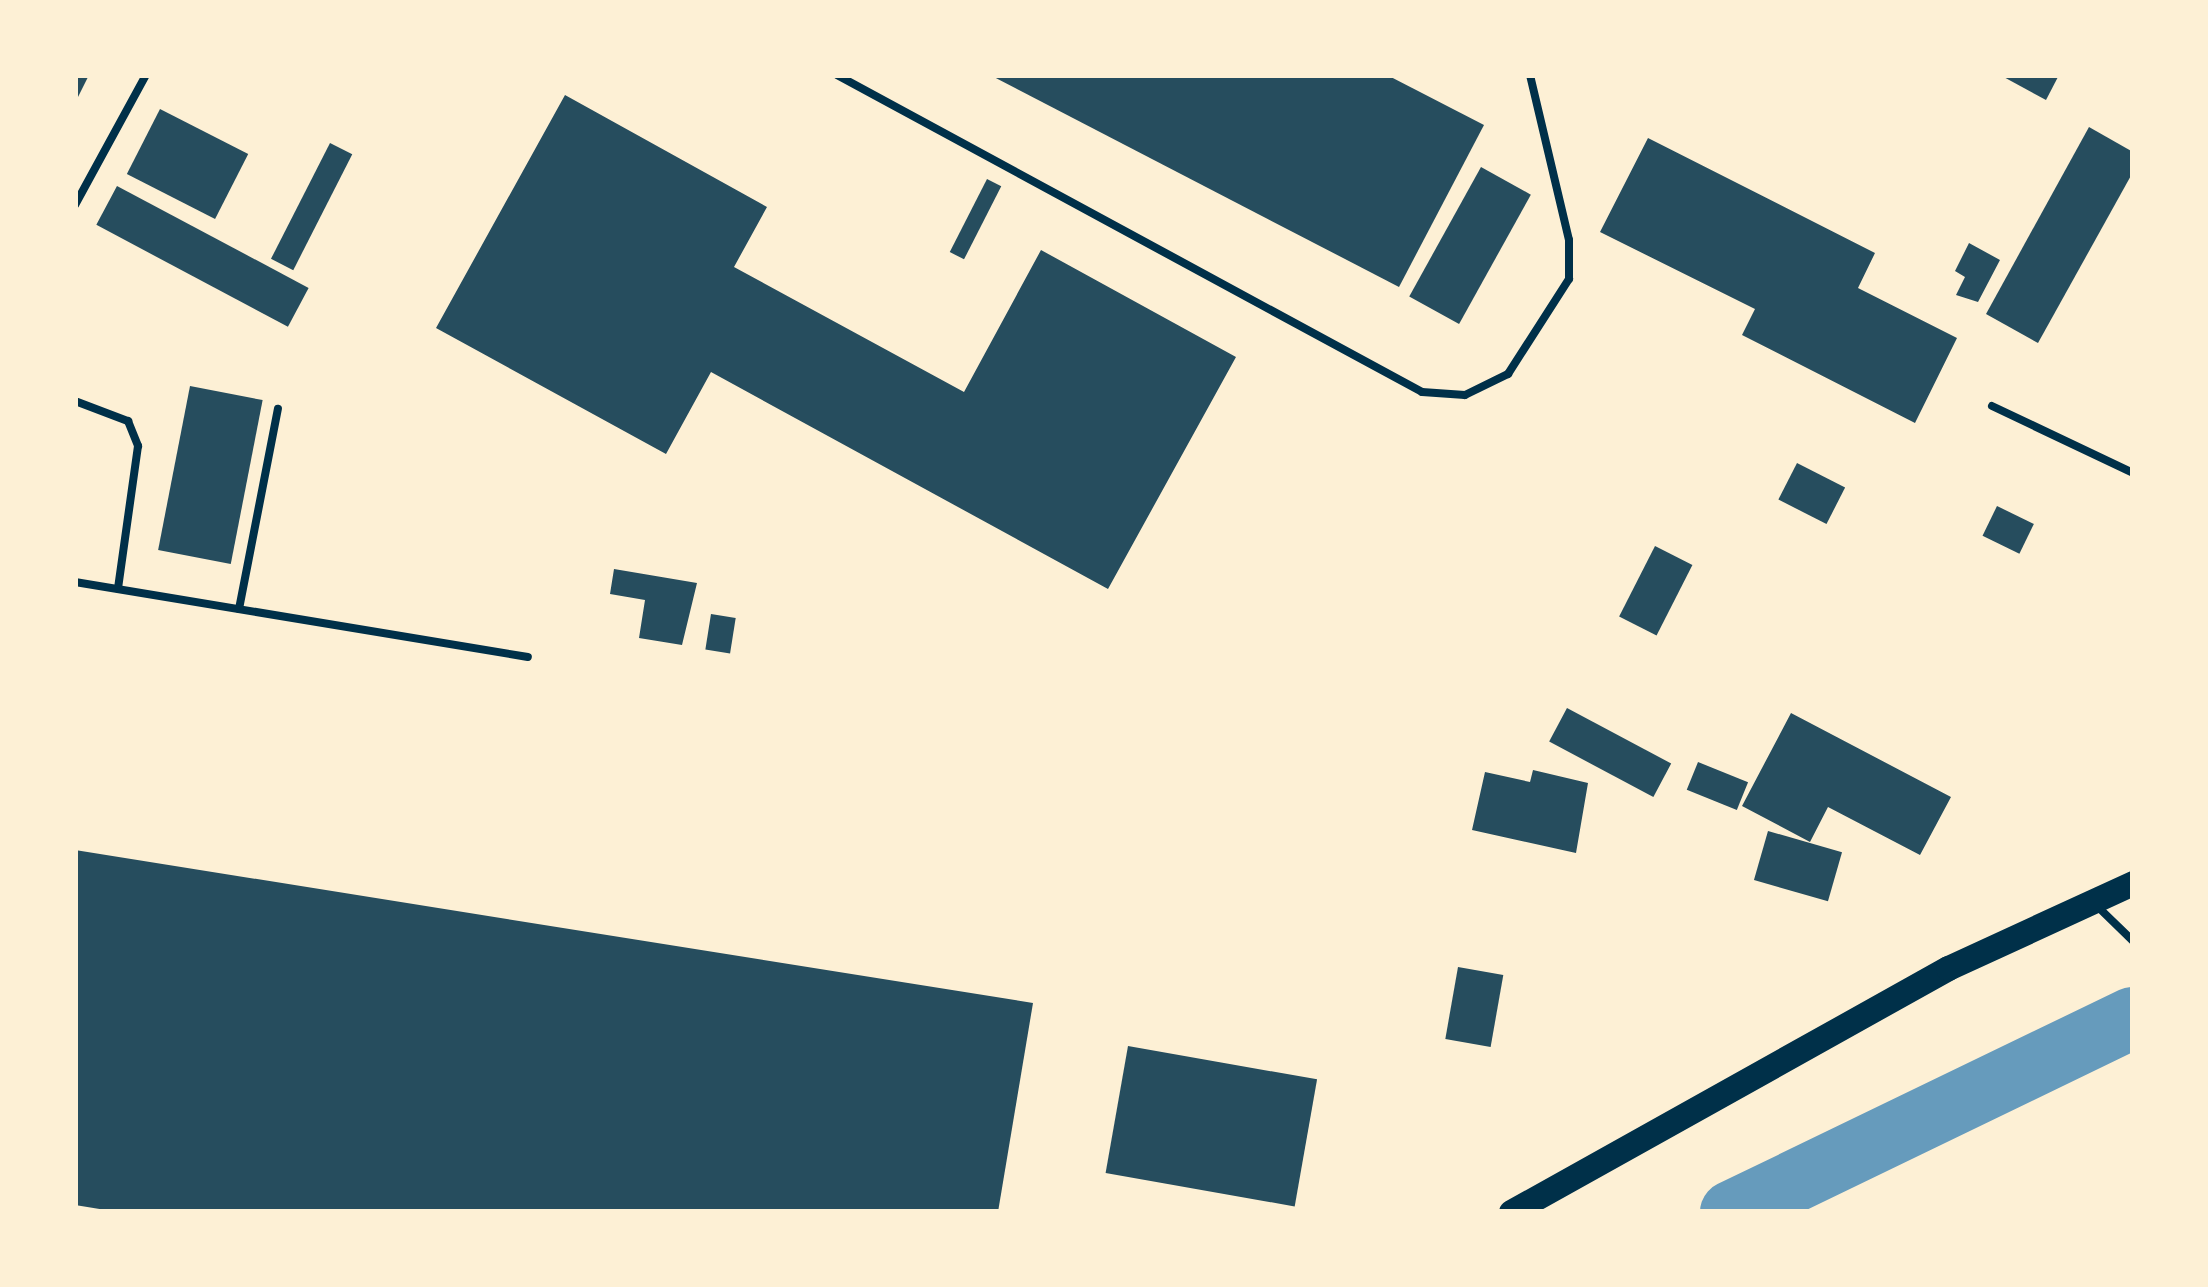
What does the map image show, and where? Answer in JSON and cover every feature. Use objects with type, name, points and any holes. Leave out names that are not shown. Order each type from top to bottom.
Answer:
[{"type":"main road","points":[[1511,1212],[1948,968],[2133,884]]},
{"type":"lane","points":[[75,206],[146,75]]},
{"type":"lane","points":[[837,75],[1422,392],[1465,395],[1508,374],[1569,279],[1569,240],[1530,75]]},
{"type":"lane","points":[[75,401],[128,421],[138,446],[118,589]]},
{"type":"lane","points":[[1992,406],[2133,473]]},
{"type":"lane","points":[[238,608],[278,410]]},
{"type":"lane","points":[[75,582],[528,656]]},
{"type":"lane","points":[[2091,900],[2133,941]]},
{"type":"building","points":[[75,75],[89,75],[75,103]]},
{"type":"building","points":[[990,75],[1387,75],[1484,125],[1399,287]]},
{"type":"building","points":[[2000,75],[2059,75],[2046,100]]},
{"type":"building","points":[[565,95],[767,207],[734,267],[964,392],[1041,250],[1236,357],[1108,589],[711,372],[666,454],[436,328]]},
{"type":"building","points":[[160,109],[248,154],[215,219],[127,174]]},
{"type":"building","points":[[2089,127],[2133,152],[2133,172],[2038,343],[1986,314]]},
{"type":"building","points":[[1648,138],[1875,253],[1858,288],[1957,338],[1915,423],[1742,335],[1755,309],[1600,232]]},
{"type":"building","points":[[330,143],[352,154],[293,270],[271,259]]},
{"type":"building","points":[[1481,167],[1531,195],[1459,324],[1409,296]]},
{"type":"building","points":[[987,179],[1001,186],[964,259],[950,252]]},
{"type":"building","points":[[117,186],[309,288],[288,327],[96,225]]},
{"type":"building","points":[[1969,243],[2000,260],[1978,302],[1956,295],[1965,277],[1955,271]]},
{"type":"building","points":[[190,386],[263,400],[231,564],[158,550]]},
{"type":"building","points":[[1797,463],[1845,488],[1827,524],[1778,500]]},
{"type":"building","points":[[1997,506],[2034,524],[2019,554],[1983,536]]},
{"type":"building","points":[[1655,546],[1692,565],[1657,635],[1619,616]]},
{"type":"building","points":[[614,569],[697,583],[682,645],[639,638],[645,600],[610,594]]},
{"type":"building","points":[[711,614],[736,618],[730,653],[705,650]]},
{"type":"building","points":[[1567,708],[1671,763],[1653,797],[1549,742]]},
{"type":"building","points":[[1791,713],[1951,797],[1920,855],[1828,807],[1810,842],[1742,806]]},
{"type":"building","points":[[1698,762],[1748,782],[1737,810],[1687,790]]},
{"type":"building","points":[[1533,770],[1588,783],[1576,853],[1472,830],[1485,772],[1530,782]]},
{"type":"building","points":[[1768,831],[1842,852],[1828,901],[1754,880]]},
{"type":"building","points":[[75,850],[1033,1003],[998,1212],[118,1212],[75,1205]]},
{"type":"building","points":[[1458,967],[1503,975],[1491,1047],[1445,1039]]},
{"type":"building","points":[[1128,1046],[1317,1079],[1295,1206],[1106,1173]]},
{"type":"waterway","points":[[1731,1212],[2133,1018]]}]
